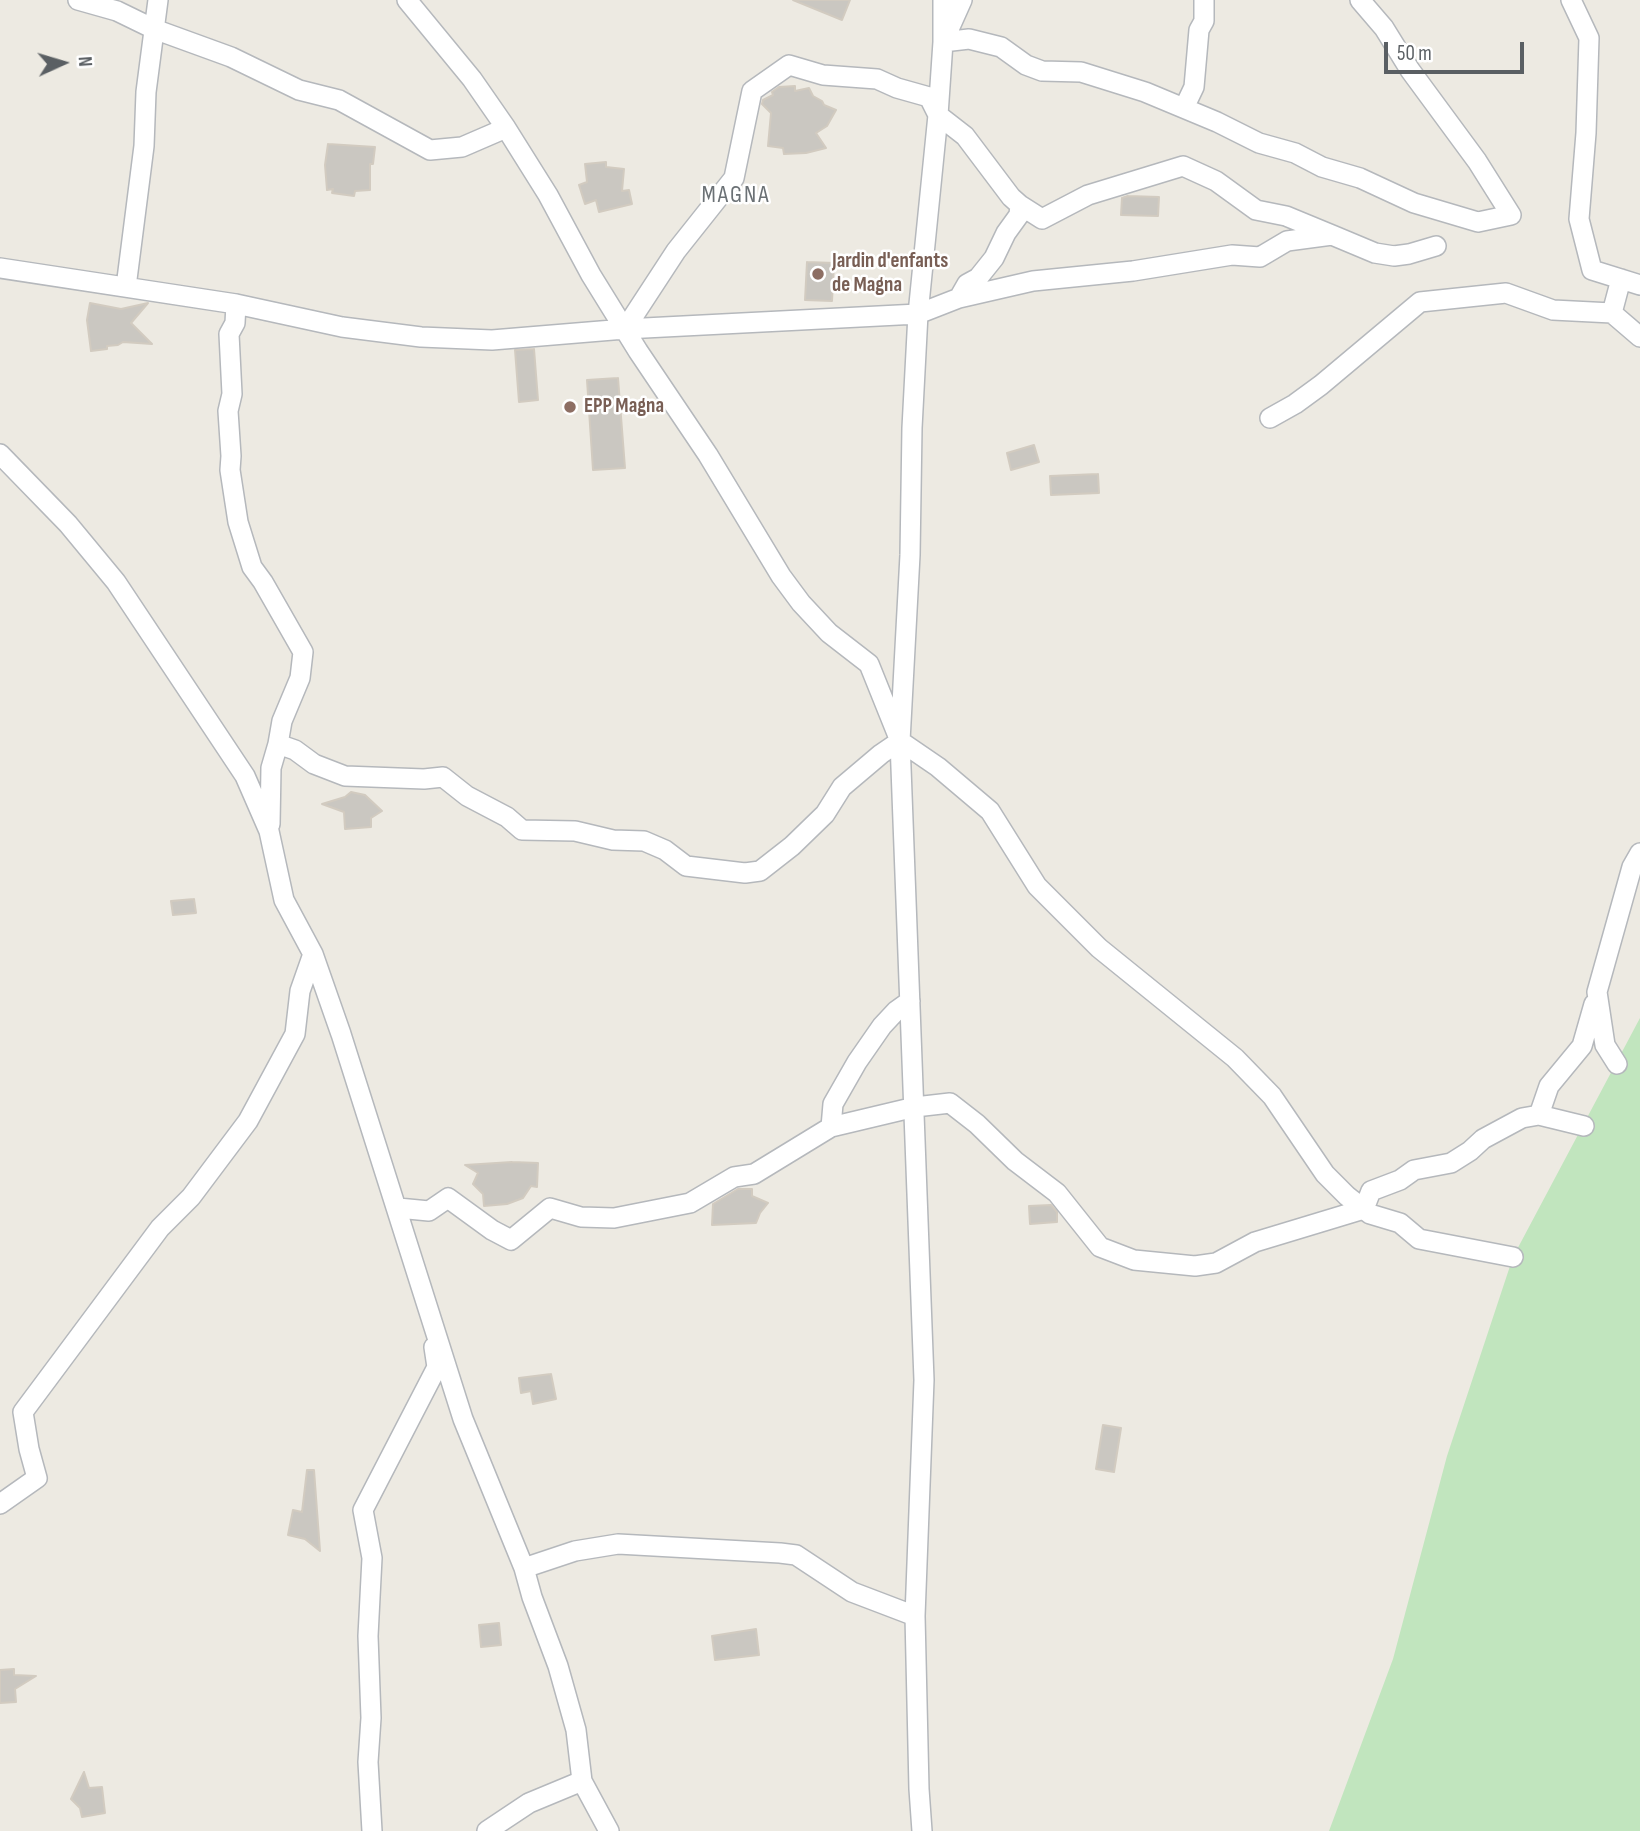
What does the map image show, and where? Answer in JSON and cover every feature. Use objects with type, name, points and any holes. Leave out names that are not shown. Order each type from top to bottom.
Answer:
[{"type":"street","points":[[78,0],[117,11],[154,29],[231,57],[299,90],[339,100],[430,150],[462,148],[506,128]]},
{"type":"street","points":[[126,288],[141,173],[146,92],[158,0]]},
{"type":"street","points":[[408,0],[472,79],[506,128],[548,195],[591,275],[708,455],[780,576],[829,633],[869,664],[900,741],[938,767],[990,811],[1037,886],[1099,948],[1235,1058],[1272,1096],[1325,1174],[1364,1209],[1370,1214],[1400,1223],[1419,1238],[1513,1257]]},
{"type":"street","points":[[922,1831],[915,1616],[923,1380],[900,741],[910,555],[912,428],[918,314],[938,116],[943,0]]},
{"type":"street","points":[[943,42],[962,0]]},
{"type":"street","points":[[1184,108],[1194,87],[1199,30],[1204,21],[1205,0]]},
{"type":"street","points":[[943,42],[969,39],[1001,47],[1026,65],[1042,71],[1081,72],[1145,92],[1259,142],[1295,153],[1322,167],[1360,178],[1414,203],[1478,222],[1511,215],[1477,161],[1410,70],[1384,28],[1360,0]]},
{"type":"street","points":[[1571,0],[1589,37],[1586,133],[1579,219],[1592,270],[1630,282],[1612,313]]},
{"type":"street","points":[[625,329],[676,251],[734,178],[752,91],[789,65],[823,75],[877,79],[929,97],[938,116],[965,136],[1011,197],[1042,219],[1088,195],[1183,166],[1209,177],[1256,210],[1286,216],[1375,253],[1394,256],[1436,246]]},
{"type":"street","points":[[959,298],[967,284],[978,278],[994,258],[1006,233],[1019,215],[1020,205]]},
{"type":"street","points":[[0,268],[236,304],[342,327],[421,337],[492,340],[625,329],[918,314],[959,298],[1051,278],[1133,271],[1232,255],[1260,257],[1287,242],[1332,235]]},
{"type":"street","points":[[1270,418],[1321,385],[1420,302],[1506,293],[1553,310],[1612,313],[1640,337]]},
{"type":"street","points":[[236,304],[235,323],[229,334],[232,394],[228,411],[230,470],[238,523],[251,567],[263,582],[303,652],[300,678],[282,721],[271,768],[269,831]]},
{"type":"street","points":[[0,454],[68,524],[116,582],[245,776],[269,831],[284,900],[313,954],[398,1208],[463,1419],[524,1568],[558,1666],[576,1730],[582,1781],[609,1831]]},
{"type":"street","points":[[278,744],[295,750],[314,764],[345,776],[424,779],[443,777],[467,796],[507,817],[523,830],[575,831],[613,840],[644,841],[665,850],[686,866],[745,873],[760,871],[792,846],[825,814],[842,788],[900,741]]},
{"type":"street","points":[[1539,1115],[1549,1086],[1582,1046],[1632,867],[1640,853]]},
{"type":"street","points":[[0,1504],[37,1478],[23,1412],[160,1228],[191,1197],[248,1121],[295,1034],[300,991],[313,954]]},
{"type":"street","points":[[1597,992],[1605,1045],[1617,1064]]},
{"type":"street","points":[[831,1127],[833,1104],[856,1062],[882,1026],[910,1001]]},
{"type":"street","points":[[398,1208],[429,1211],[448,1198],[492,1230],[511,1240],[550,1208],[581,1217],[614,1218],[690,1203],[734,1177],[754,1174],[831,1127],[915,1107],[950,1102],[1015,1161],[1057,1193],[1100,1247],[1134,1260],[1195,1266],[1216,1264],[1255,1242],[1364,1209]]},
{"type":"street","points":[[1364,1209],[1371,1191],[1400,1180],[1414,1170],[1451,1163],[1502,1128],[1522,1118],[1539,1115],[1584,1126]]},
{"type":"street","points":[[372,1831],[368,1762],[371,1718],[368,1636],[372,1559],[363,1510],[437,1367],[432,1322]]},
{"type":"street","points":[[524,1568],[575,1551],[618,1544],[780,1553],[796,1555],[852,1592],[915,1616]]},
{"type":"street","points":[[487,1831],[529,1803],[582,1781]]},
{"type":"green space","points":[[1640,1018],[1640,1831],[1329,1831],[1393,1659],[1447,1456],[1513,1257]]},
{"type":"building","points":[[793,0],[850,0],[842,20]]},
{"type":"building","points":[[795,86],[795,91],[809,88],[813,96],[824,105],[836,110],[827,126],[816,133],[826,148],[806,153],[784,154],[783,148],[768,146],[771,113],[762,104],[763,100],[773,95],[772,92],[779,87]]},
{"type":"building","points":[[328,144],[375,147],[373,164],[370,164],[370,190],[355,191],[354,196],[332,193],[333,189],[327,190],[325,165]]},
{"type":"building","points":[[606,162],[606,167],[624,169],[622,191],[629,190],[632,204],[599,212],[596,200],[585,204],[579,185],[587,182],[585,164]]},
{"type":"building","points":[[1159,197],[1158,216],[1121,215],[1122,198]]},
{"type":"building","points":[[807,262],[834,263],[832,301],[805,300]]},
{"type":"building","points":[[90,303],[121,309],[148,303],[131,323],[152,344],[123,342],[107,346],[107,349],[91,351],[87,320]]},
{"type":"building","points":[[534,349],[538,400],[519,402],[515,350]]},
{"type":"building","points":[[618,378],[625,468],[593,470],[587,380]]},
{"type":"building","points":[[1034,445],[1039,462],[1011,470],[1007,453]]},
{"type":"building","points":[[1098,474],[1099,493],[1051,495],[1050,476]]},
{"type":"building","points":[[351,792],[365,795],[382,811],[371,818],[371,827],[345,829],[344,812],[322,804],[345,797]]},
{"type":"building","points":[[194,899],[196,913],[173,915],[171,901]]},
{"type":"building","points":[[538,1163],[537,1187],[531,1186],[523,1198],[507,1204],[484,1206],[483,1194],[473,1184],[478,1173],[465,1165]]},
{"type":"building","points":[[738,1189],[752,1189],[752,1196],[768,1203],[756,1223],[712,1225],[713,1204]]},
{"type":"building","points":[[1051,1205],[1057,1212],[1057,1222],[1030,1224],[1029,1206]]},
{"type":"building","points":[[551,1374],[556,1399],[533,1404],[531,1391],[521,1393],[519,1378]]},
{"type":"building","points":[[1103,1425],[1121,1428],[1114,1472],[1096,1469]]},
{"type":"building","points":[[307,1470],[314,1470],[320,1551],[305,1539],[288,1535],[293,1510],[302,1512]]},
{"type":"building","points":[[499,1623],[501,1645],[481,1647],[479,1625]]},
{"type":"building","points":[[756,1629],[759,1655],[715,1660],[712,1636]]},
{"type":"building","points":[[14,1669],[14,1675],[36,1676],[15,1689],[16,1702],[0,1703],[0,1670]]},
{"type":"building","points":[[84,1772],[89,1788],[102,1787],[105,1813],[82,1817],[80,1808],[71,1799]]},
{"type":"place","name":"Jardin d'enfants de Magna","points":[[818,274]]},
{"type":"place","name":"EPP Magna","points":[[570,407]]},
{"type":"district","name":"MAGNA","points":[[736,196]]}]
